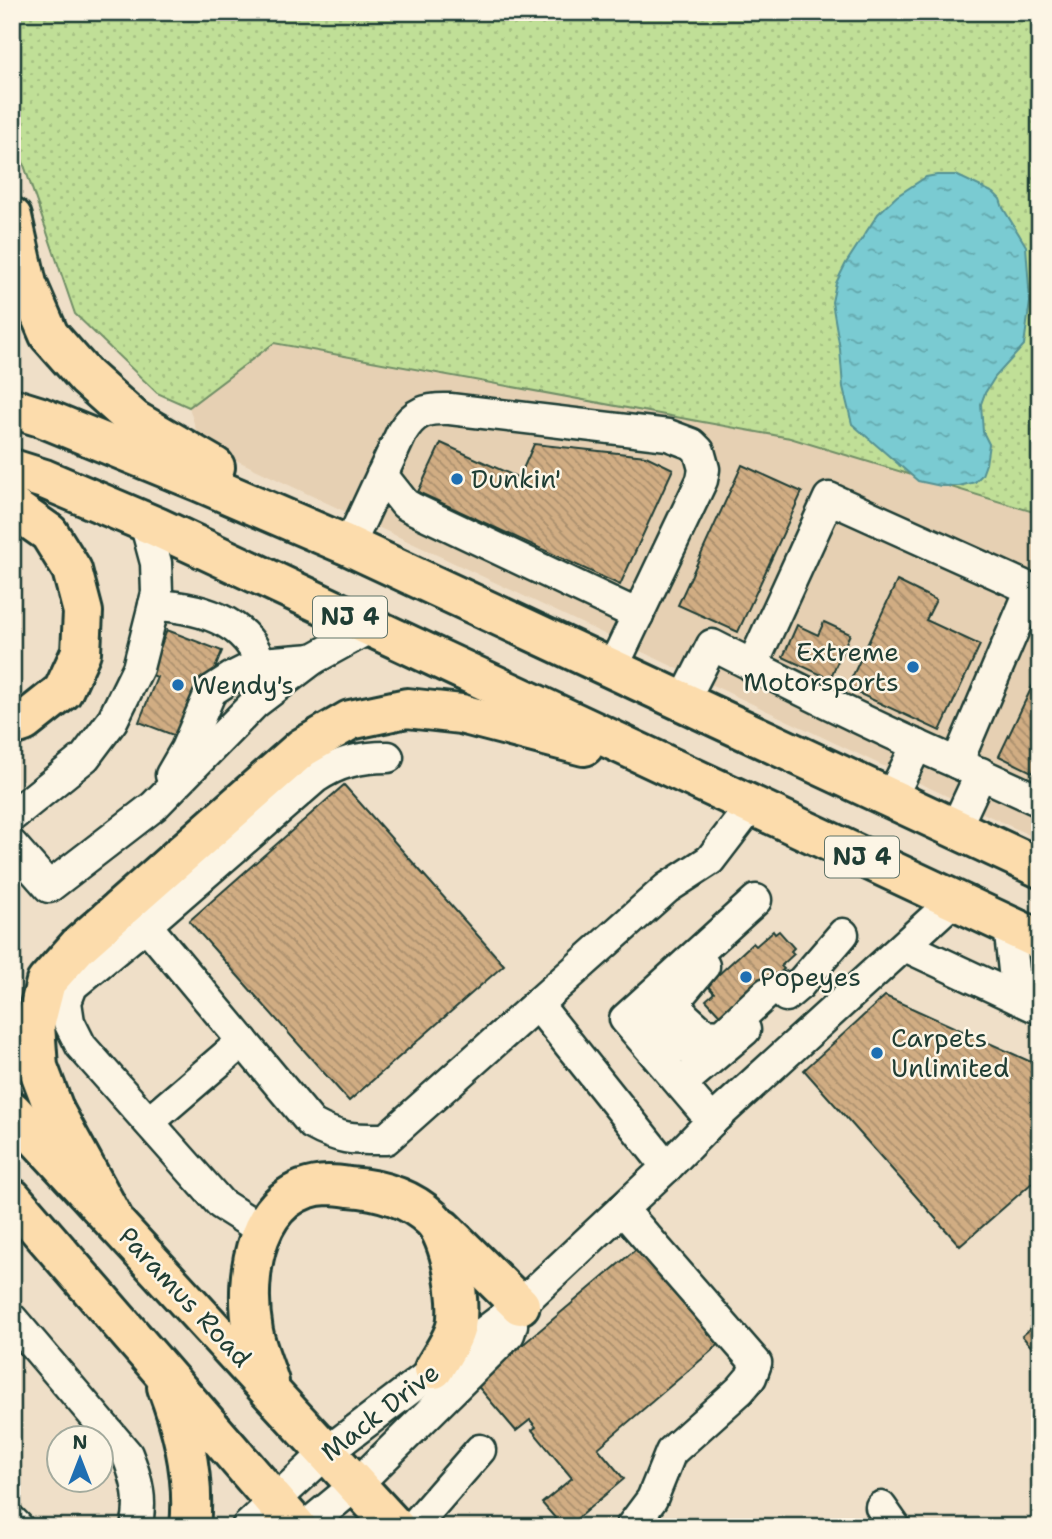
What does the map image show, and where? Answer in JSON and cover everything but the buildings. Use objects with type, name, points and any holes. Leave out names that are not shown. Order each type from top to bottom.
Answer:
[{"type":"main road","points":[[12,217],[27,284],[50,335],[86,377],[134,420],[349,546]]},
{"type":"main road","name":"NJ 4","points":[[12,408],[139,457],[349,546],[1040,868]]},
{"type":"main road","name":"NJ 4","points":[[12,469],[44,479],[145,522],[1024,933]]},
{"type":"main road","points":[[12,507],[50,533],[72,570],[83,612],[80,652],[63,691],[24,722],[12,726]]},
{"type":"main road","points":[[113,1218],[55,1112],[38,1067],[35,1025],[47,982],[78,946],[302,748],[350,720],[407,708],[461,714],[685,773]]},
{"type":"main road","name":"Paramus Road","points":[[12,1111],[395,1527]]},
{"type":"main road","points":[[271,1391],[253,1332],[250,1287],[253,1254],[262,1230],[277,1208],[294,1195],[309,1189],[328,1185],[365,1188],[400,1197],[434,1220],[520,1305]]},
{"type":"main road","points":[[12,1198],[285,1514]]},
{"type":"main road","points":[[434,1220],[450,1255],[457,1295],[456,1328],[434,1369]]},
{"type":"main road","points":[[159,1369],[180,1422],[193,1498],[190,1527]]},
{"type":"lane","points":[[349,546],[402,432],[413,415],[424,410],[435,408],[668,435],[692,444],[703,460],[702,480],[612,668]]},
{"type":"lane","points":[[382,475],[405,504],[412,508],[638,615]]},
{"type":"lane","points":[[752,666],[830,498],[1031,589],[969,768],[955,829]]},
{"type":"lane","points":[[12,816],[85,758],[112,721],[138,668],[157,593],[156,563],[145,522]]},
{"type":"lane","points":[[154,605],[194,609],[233,625],[249,638],[261,663],[264,680],[260,699]]},
{"type":"lane","points":[[12,845],[49,887],[154,806],[260,699],[313,659],[371,627]]},
{"type":"lane","points":[[683,702],[712,645],[917,745],[1040,801]]},
{"type":"lane","points":[[154,806],[186,749],[211,691],[261,663],[313,659]]},
{"type":"lane","points":[[891,799],[917,745]]},
{"type":"lane","points":[[262,1230],[221,1204],[81,1046],[69,1022],[66,1002],[72,986],[315,778],[348,761],[388,757]]},
{"type":"lane","points":[[146,925],[312,1124],[332,1135],[356,1139],[386,1139],[667,888],[710,859],[752,805]]},
{"type":"lane","name":"Mack Drive","points":[[247,1527],[285,1514],[327,1452],[520,1305],[712,1121],[954,900]]},
{"type":"lane","points":[[712,1121],[625,1019],[756,901]]},
{"type":"lane","points":[[722,1035],[705,1034],[683,1015],[679,996],[722,948],[726,928]]},
{"type":"lane","points":[[905,946],[1028,1003],[1024,933]]},
{"type":"lane","points":[[681,1084],[799,985],[843,934]]},
{"type":"lane","points":[[675,974],[660,1006],[659,1022],[680,1046],[692,1051],[707,1047],[767,993],[799,985]]},
{"type":"lane","points":[[537,1004],[667,1167]]},
{"type":"lane","points":[[149,1122],[243,1041]]},
{"type":"lane","points":[[622,1209],[756,1363],[751,1377],[740,1390],[668,1457],[652,1499],[637,1518]]},
{"type":"lane","points":[[305,1527],[356,1485],[509,1334],[520,1305]]},
{"type":"lane","points":[[12,1318],[127,1454],[140,1500],[136,1527]]},
{"type":"lane","points":[[413,1527],[480,1450]]},
{"type":"lane","points":[[12,1521],[18,1527]]},
{"type":"shaded area","points":[[274,343],[790,438],[1040,514],[1040,840],[200,443],[189,407]]},
{"type":"green space","points":[[12,12],[1040,12],[1040,514],[790,438],[274,343],[189,407],[157,393],[75,314],[12,130]]},
{"type":"water","points":[[956,175],[994,193],[1000,199],[1026,246],[1030,302],[1024,345],[995,377],[981,404],[983,432],[989,444],[982,475],[975,482],[959,486],[941,486],[918,481],[852,424],[843,387],[832,302],[836,283],[846,263],[878,214],[897,196],[926,177]]},
{"type":"place","name":"Dunkin'","points":[[457,479]]},
{"type":"place","name":"Extreme Motorsports","points":[[913,667]]},
{"type":"place","name":"Wendy's","points":[[178,685]]},
{"type":"place","name":"Popeyes","points":[[746,977]]},
{"type":"place","name":"Carpets Unlimited","points":[[877,1053]]}]
